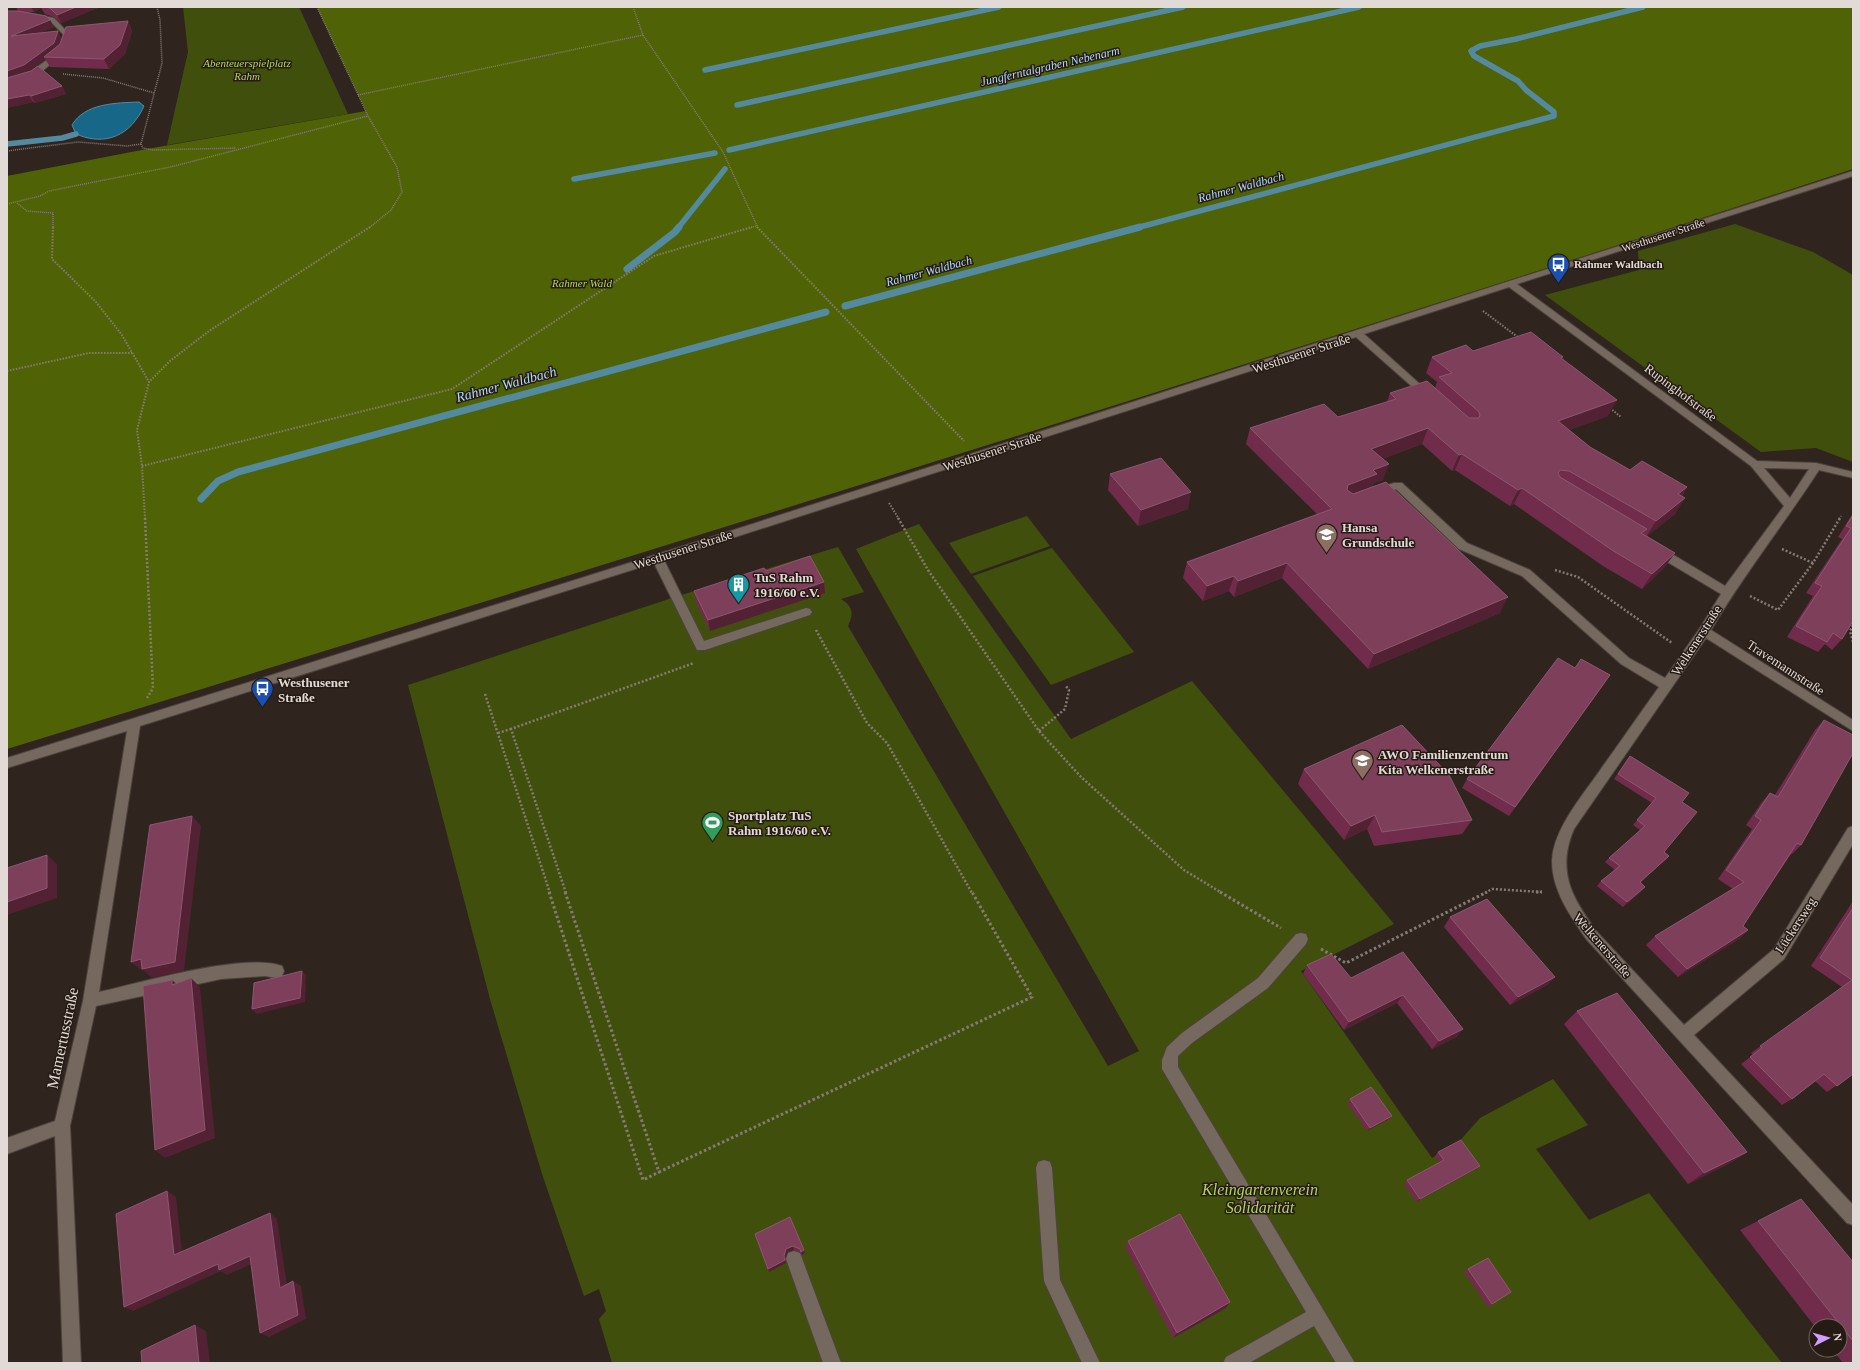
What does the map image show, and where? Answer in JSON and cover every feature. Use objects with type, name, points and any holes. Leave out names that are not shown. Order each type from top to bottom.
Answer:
[{"type":"street","points":[[35,16],[47,8]]},
{"type":"street","points":[[7,14],[22,14],[52,19],[67,35],[62,52],[35,72],[7,83]]},
{"type":"street","name":"Westhusener Straße","points":[[7,763],[879,488],[1853,174]]},
{"type":"street","name":"Rupinghofstraße","points":[[1511,284],[1755,464]]},
{"type":"street","name":"Westhusener Straße","points":[[1359,334],[1433,400]]},
{"type":"street","points":[[1755,464],[1816,466],[1853,475]]},
{"type":"street","points":[[1755,464],[1790,506]]},
{"type":"street","name":"Welkenerstraße","points":[[1816,466],[1790,506],[1729,589],[1704,631],[1569,826],[1560,848],[1559,866],[1562,885],[1573,910],[1592,936],[1853,1217]]},
{"type":"street","points":[[1369,496],[1398,484],[1464,546],[1526,573],[1625,660],[1666,685]]},
{"type":"street","name":"Welkenerstraße","points":[[1651,547],[1729,589]]},
{"type":"street","points":[[657,558],[701,647],[806,612]]},
{"type":"street","name":"Travemannstraße","points":[[1704,631],[1853,726]]},
{"type":"street","name":"Mamertusstraße","points":[[72,1363],[62,1126],[90,1001],[134,723]]},
{"type":"street","name":"Lückersweg","points":[[1684,1034],[1779,954],[1853,832]]},
{"type":"street","points":[[1301,939],[1262,983],[1187,1038],[1172,1052],[1170,1069],[1346,1363]]},
{"type":"street","points":[[90,1001],[221,972],[259,969],[277,971]]},
{"type":"street","points":[[7,1146],[62,1126]]},
{"type":"street","points":[[1044,1168],[1052,1281],[1091,1363]]},
{"type":"street","points":[[794,1259],[832,1363]]},
{"type":"street","points":[[1232,1363],[1317,1315]]},
{"type":"path","points":[[141,144],[162,63],[160,20],[157,7]]},
{"type":"path","points":[[134,723],[152,688],[142,466],[138,430],[149,382],[170,361],[209,331],[372,226],[391,210],[402,192],[397,168],[368,116],[317,7]]},
{"type":"path","points":[[633,7],[644,35],[722,152],[756,226],[978,455]]},
{"type":"path","points":[[358,95],[644,35]]},
{"type":"path","points":[[35,72],[103,78],[154,93]]},
{"type":"path","points":[[7,204],[40,196],[49,191],[170,168],[241,148],[368,116]]},
{"type":"path","points":[[7,151],[78,142],[127,146],[141,144]]},
{"type":"path","points":[[141,144],[143,148],[153,150],[241,148]]},
{"type":"path","points":[[16,202],[27,211],[53,213],[52,259],[96,302],[122,335],[149,382]]},
{"type":"path","points":[[142,466],[452,389],[654,256],[756,226]]},
{"type":"path","points":[[1467,298],[1523,342]]},
{"type":"path","points":[[7,371],[89,353],[132,353]]},
{"type":"path","points":[[1609,407],[1621,416]]},
{"type":"path","points":[[879,488],[928,570],[1039,730],[1081,777],[1184,870],[1301,939],[1346,963],[1492,889],[1566,894]]},
{"type":"path","points":[[1729,589],[1778,610],[1813,563],[1841,516]]},
{"type":"path","points":[[1764,541],[1813,563]]},
{"type":"path","points":[[1552,568],[1578,578],[1688,654]]},
{"type":"path","points":[[485,694],[642,1180],[1032,997],[887,743],[867,723],[806,612]]},
{"type":"path","points":[[1853,626],[1850,631],[1853,642]]},
{"type":"path","points":[[498,733],[706,659],[701,647]]},
{"type":"path","points":[[1039,730],[1065,709],[1069,690],[1066,686]]},
{"type":"path","points":[[511,728],[659,1172]]},
{"type":"green space","name":"Abenteuerspielplatz Rahm","points":[[183,7],[299,7],[348,114],[167,145],[188,52]]},
{"type":"green space","name":"Rahmer Wald","points":[[317,7],[1853,7],[1853,169],[1623,244],[1162,390],[700,535],[7,749],[7,176],[147,149],[366,111]]},
{"type":"green space","points":[[1735,224],[1813,252],[1853,275],[1853,462],[1816,448],[1761,452],[1545,295],[1639,270],[1638,251]]},
{"type":"green space","points":[[1027,516],[1050,546],[971,574],[949,543]]},
{"type":"green space","name":"Kleingartenverein Solidarität","points":[[919,524],[1071,739],[1192,681],[1394,924],[1301,971],[1432,1158],[1457,1144],[1480,1118],[1553,1079],[1588,1125],[1536,1149],[1589,1220],[1649,1193],[1782,1363],[612,1363],[599,1319],[606,1311],[599,1289],[584,1296],[542,1174],[490,999],[408,685],[675,597],[838,547],[864,592],[841,599],[848,605],[852,614],[848,626],[1108,1066],[1139,1051],[856,549]]},
{"type":"green space","points":[[1052,548],[1134,652],[1051,685],[973,576]]},
{"type":"water","points":[[139,102],[144,106],[139,116],[125,131],[116,136],[97,139],[87,138],[76,134],[72,125],[85,112],[93,108],[111,104]]},
{"type":"building","points":[[44,7],[76,7],[57,15],[50,8]]},
{"type":"building","points":[[7,11],[18,11],[46,16],[50,20],[11,36],[58,31],[54,43],[24,65],[7,71]]},
{"type":"building","points":[[128,21],[120,45],[104,59],[44,57],[60,44],[66,27]]},
{"type":"building","points":[[38,66],[62,86],[31,96],[29,95],[7,99],[7,78],[31,71]]},
{"type":"building","points":[[1531,332],[1563,357],[1561,358],[1617,400],[1558,421],[1590,447],[1630,470],[1642,461],[1687,487],[1678,494],[1685,498],[1656,521],[1569,471],[1560,470],[1558,473],[1560,477],[1647,529],[1641,533],[1675,553],[1652,574],[1612,550],[1522,488],[1518,490],[1462,454],[1459,455],[1428,428],[1371,449],[1389,464],[1373,470],[1377,474],[1348,485],[1347,490],[1353,494],[1386,482],[1508,597],[1374,654],[1287,563],[1238,581],[1234,576],[1207,586],[1187,562],[1332,509],[1250,428],[1324,404],[1338,417],[1396,399],[1390,393],[1427,381],[1469,418],[1478,418],[1480,416],[1479,412],[1439,377],[1452,373],[1432,357],[1466,345],[1473,351]]},
{"type":"building","points":[[1161,458],[1191,492],[1141,510],[1110,474]]},
{"type":"building","points":[[1853,515],[1853,621],[1842,639],[1833,633],[1827,642],[1796,626],[1822,586],[1815,583],[1851,528],[1846,526]]},
{"type":"building","points":[[810,556],[824,582],[708,620],[694,591],[764,568],[766,571]]},
{"type":"building","points":[[1558,658],[1575,668],[1581,659],[1610,675],[1515,807],[1467,779]]},
{"type":"building","points":[[1824,720],[1853,735],[1853,753],[1801,845],[1797,843],[1743,926],[1748,930],[1687,969],[1655,936],[1744,882],[1726,870],[1761,820],[1755,816],[1770,793],[1778,797]]},
{"type":"building","points":[[1402,725],[1449,775],[1472,820],[1382,832],[1375,815],[1351,826],[1304,769]]},
{"type":"building","points":[[1630,756],[1689,793],[1682,802],[1697,812],[1664,852],[1669,856],[1640,882],[1645,887],[1627,902],[1601,881],[1620,866],[1609,858],[1645,826],[1637,820],[1656,798],[1618,774]]},
{"type":"building","points":[[192,816],[175,962],[142,969],[141,959],[131,962],[150,825]]},
{"type":"building","points":[[47,855],[47,888],[7,902],[7,868]]},
{"type":"building","points":[[1487,899],[1555,977],[1518,997],[1450,917]]},
{"type":"building","points":[[1853,908],[1853,1074],[1837,1086],[1824,1074],[1792,1099],[1750,1057],[1762,1048],[1760,1046],[1852,980],[1820,958]]},
{"type":"building","points":[[1403,952],[1463,1029],[1439,1041],[1403,995],[1349,1022],[1307,965],[1331,954],[1351,978]]},
{"type":"building","points":[[302,971],[300,998],[252,1009],[254,983]]},
{"type":"building","points":[[191,978],[205,1130],[155,1150],[143,986],[172,980],[172,985]]},
{"type":"building","points":[[1617,993],[1747,1152],[1704,1173],[1577,1011]]},
{"type":"building","points":[[1371,1087],[1392,1116],[1370,1128],[1350,1099]]},
{"type":"building","points":[[1461,1140],[1480,1166],[1420,1199],[1407,1180],[1444,1160],[1438,1152]]},
{"type":"building","points":[[167,1191],[174,1255],[270,1213],[280,1288],[293,1281],[298,1315],[260,1333],[250,1256],[219,1270],[218,1264],[124,1307],[116,1214]]},
{"type":"building","points":[[1801,1199],[1853,1262],[1853,1341],[1848,1335],[1848,1318],[1835,1318],[1758,1221]]},
{"type":"building","points":[[1180,1214],[1230,1302],[1177,1333],[1128,1241]]},
{"type":"building","points":[[790,1217],[804,1250],[801,1252],[800,1249],[793,1246],[786,1249],[784,1256],[785,1260],[768,1269],[755,1234]]},
{"type":"building","points":[[1488,1258],[1511,1292],[1492,1304],[1468,1269]]},
{"type":"building","points":[[195,1325],[199,1363],[142,1363],[141,1351]]},
{"type":"waterway","name":"Jungferntalgraben Nebenarm","points":[[705,70],[999,7]]},
{"type":"waterway","name":"Jungferntalgraben Nebenarm","points":[[737,105],[1183,7]]},
{"type":"waterway","name":"Jungferntalgraben Nebenarm","points":[[729,150],[1359,7]]},
{"type":"waterway","name":"Rahmer Waldbach","points":[[1136,228],[1554,116],[1554,112],[1526,90],[1518,81],[1474,56],[1471,51],[1480,46],[1516,39],[1643,7]]},
{"type":"waterway","points":[[7,144],[62,138],[76,134]]},
{"type":"waterway","name":"Jungferntalgraben Nebenarm","points":[[574,179],[715,153]]},
{"type":"waterway","name":"Jungferntalgraben Nebenarm","points":[[678,228],[725,169]]},
{"type":"waterway","name":"Jungferntalgraben Nebenarm","points":[[627,269],[675,232],[679,227]]},
{"type":"waterway","name":"Rahmer Waldbach","points":[[845,306],[1140,227]]},
{"type":"waterway","name":"Rahmer Waldbach","points":[[201,499],[218,481],[238,472],[826,312]]},
{"type":"place","name":"Rahmer Waldbach","points":[[1558,284]]},
{"type":"place","name":"Hansa Grundschule","points":[[1327,554]]},
{"type":"place","name":"TuS Rahm 1916/60 e.V.","points":[[739,604]]},
{"type":"place","name":"Westhusener Straße","points":[[262,708]]},
{"type":"place","name":"AWO Familienzentrum Kita Welkenerstraße","points":[[1363,780]]},
{"type":"place","name":"Sportplatz TuS Rahm 1916/60 e.V.","points":[[712,842]]}]
